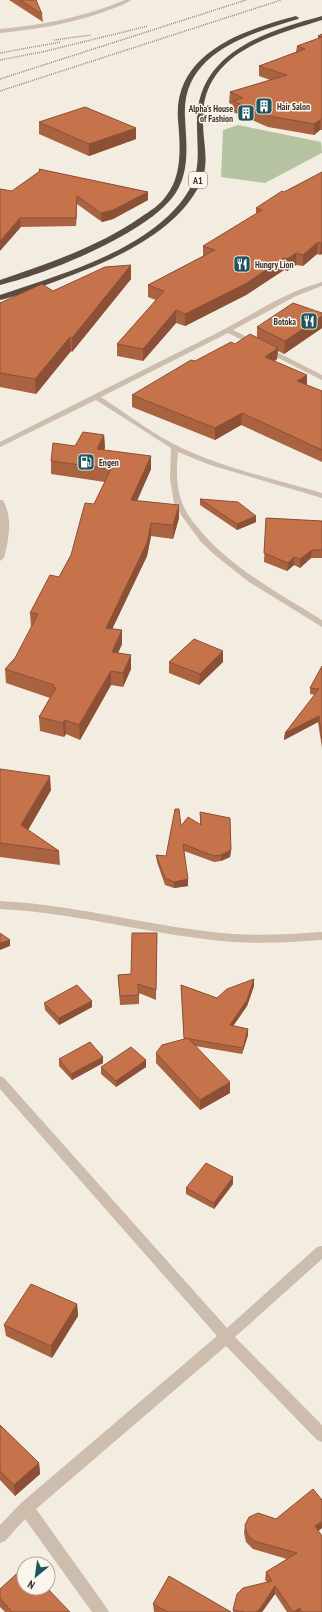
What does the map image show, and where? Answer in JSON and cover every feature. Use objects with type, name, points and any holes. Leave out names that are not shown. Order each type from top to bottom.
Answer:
[{"type":"highway","name":"A1","points":[[0,283],[74,257],[108,241],[136,225],[156,210],[171,196],[182,174],[182,98],[189,79],[202,62],[230,42],[272,25],[301,16]]},
{"type":"highway","name":"A1","points":[[0,298],[89,265],[130,246],[154,230],[175,213],[187,199],[200,176],[202,158],[199,118],[200,99],[207,80],[219,65],[231,55],[247,46],[285,30],[322,18]]},
{"type":"street","points":[[0,31],[45,27],[74,21],[129,0]]},
{"type":"street","points":[[0,445],[294,295],[322,284]]},
{"type":"street","points":[[228,330],[322,378]]},
{"type":"street","points":[[95,396],[166,443],[175,447],[213,463],[322,496]]},
{"type":"street","points":[[175,447],[173,463],[174,486],[181,511],[202,540],[219,556],[322,624]]},
{"type":"street","points":[[0,558],[4,544],[6,522],[1,506]]},
{"type":"street","points":[[0,905],[30,905],[96,915],[177,930],[234,938],[292,938],[322,936]]},
{"type":"street","points":[[0,1081],[226,1337],[322,1435]]},
{"type":"street","points":[[0,1536],[26,1508],[226,1337],[322,1250]]},
{"type":"street","points":[[26,1508],[101,1612]]},
{"type":"green space","points":[[238,125],[321,142],[322,153],[265,183],[221,177],[223,130]]},
{"type":"building","points":[[20,0],[36,0],[42,14]]},
{"type":"building","points":[[322,37],[322,119],[314,124],[269,116],[233,101],[243,98],[230,92],[287,75],[259,66],[305,49],[297,46]]},
{"type":"building","points":[[85,107],[136,128],[89,144],[39,122]]},
{"type":"building","points":[[39,169],[148,192],[113,210],[101,213],[77,196],[76,218],[20,218],[0,241],[0,189],[12,191],[40,171]]},
{"type":"building","points":[[322,172],[321,243],[318,242],[303,255],[296,253],[287,259],[284,258],[247,283],[185,314],[176,310],[143,349],[117,344],[164,291],[148,285],[215,250],[203,246],[262,210],[256,208],[282,191],[284,192]]},
{"type":"building","points":[[131,265],[72,338],[70,337],[35,379],[0,373],[0,303],[42,284],[53,291],[105,267]]},
{"type":"building","points":[[293,303],[322,313],[322,316],[285,341],[257,327]]},
{"type":"building","points":[[250,334],[278,348],[265,357],[307,375],[297,381],[322,391],[322,450],[242,413],[215,428],[132,395],[191,360],[195,361],[231,342],[235,344]]},
{"type":"building","points":[[83,432],[104,435],[97,449],[151,456],[131,500],[179,505],[173,525],[151,523],[147,543],[106,628],[122,630],[112,652],[131,655],[123,673],[111,671],[79,725],[65,720],[63,723],[39,717],[56,688],[53,687],[54,685],[5,669],[15,658],[38,614],[30,613],[50,575],[59,577],[71,555],[85,503],[94,504],[111,469],[51,461],[53,443],[75,446]]},
{"type":"building","points":[[200,499],[238,502],[256,516],[237,524]]},
{"type":"building","points":[[266,518],[322,521],[322,550],[312,550],[300,559],[294,557],[288,563],[264,553]]},
{"type":"building","points":[[194,639],[223,651],[200,674],[169,662]]},
{"type":"building","points":[[322,666],[322,739],[319,716],[285,733],[319,689],[310,688]]},
{"type":"building","points":[[0,769],[50,776],[21,825],[59,851],[0,843]]},
{"type":"building","points":[[175,809],[179,809],[181,826],[188,817],[201,825],[200,812],[230,818],[231,850],[221,855],[214,856],[183,844],[188,879],[174,882],[165,878],[156,855],[166,856]]},
{"type":"building","points":[[0,933],[10,940],[0,943]]},
{"type":"building","points":[[132,933],[157,933],[156,990],[138,984],[139,995],[120,996],[118,975],[131,974]]},
{"type":"building","points":[[254,979],[247,1000],[230,1025],[248,1029],[243,1048],[184,1038],[181,985],[217,998],[227,989]]},
{"type":"building","points":[[77,985],[92,1001],[59,1018],[44,1003]]},
{"type":"building","points":[[188,1038],[230,1082],[200,1100],[156,1053],[162,1045]]},
{"type":"building","points":[[90,1042],[103,1057],[71,1074],[59,1059]]},
{"type":"building","points":[[131,1047],[146,1060],[116,1081],[101,1067]]},
{"type":"building","points":[[206,1163],[233,1177],[214,1203],[186,1188]]},
{"type":"building","points":[[31,1284],[77,1304],[51,1346],[4,1325]]},
{"type":"building","points":[[0,1425],[39,1463],[14,1485],[0,1471]]},
{"type":"building","points":[[313,1489],[322,1500],[322,1521],[315,1526],[322,1536],[322,1612],[302,1612],[300,1608],[293,1612],[275,1586],[260,1609],[256,1612],[233,1610],[237,1594],[243,1588],[272,1581],[266,1572],[297,1553],[254,1541],[247,1534],[245,1525],[249,1517],[258,1513],[276,1519]]},
{"type":"building","points":[[16,1574],[16,1596],[55,1596],[70,1612],[12,1612],[0,1598],[0,1589]]},
{"type":"building","points":[[169,1576],[231,1612],[168,1612],[153,1604]]},
{"type":"railway","points":[[0,79],[246,0]]},
{"type":"railway","points":[[0,91],[281,0]]},
{"type":"railway","points":[[0,60],[42,52],[148,26]]},
{"type":"railway","points":[[54,40],[91,35]]},
{"type":"railway","points":[[0,53],[61,42]]},
{"type":"place","name":"Hair Salon","points":[[264,106]]},
{"type":"place","name":"Alpha's House of Fashion","points":[[246,113]]},
{"type":"place","name":"Hungry Lion","points":[[242,264]]},
{"type":"place","name":"Botoka","points":[[309,321]]},
{"type":"place","name":"Engen","points":[[86,462]]}]
